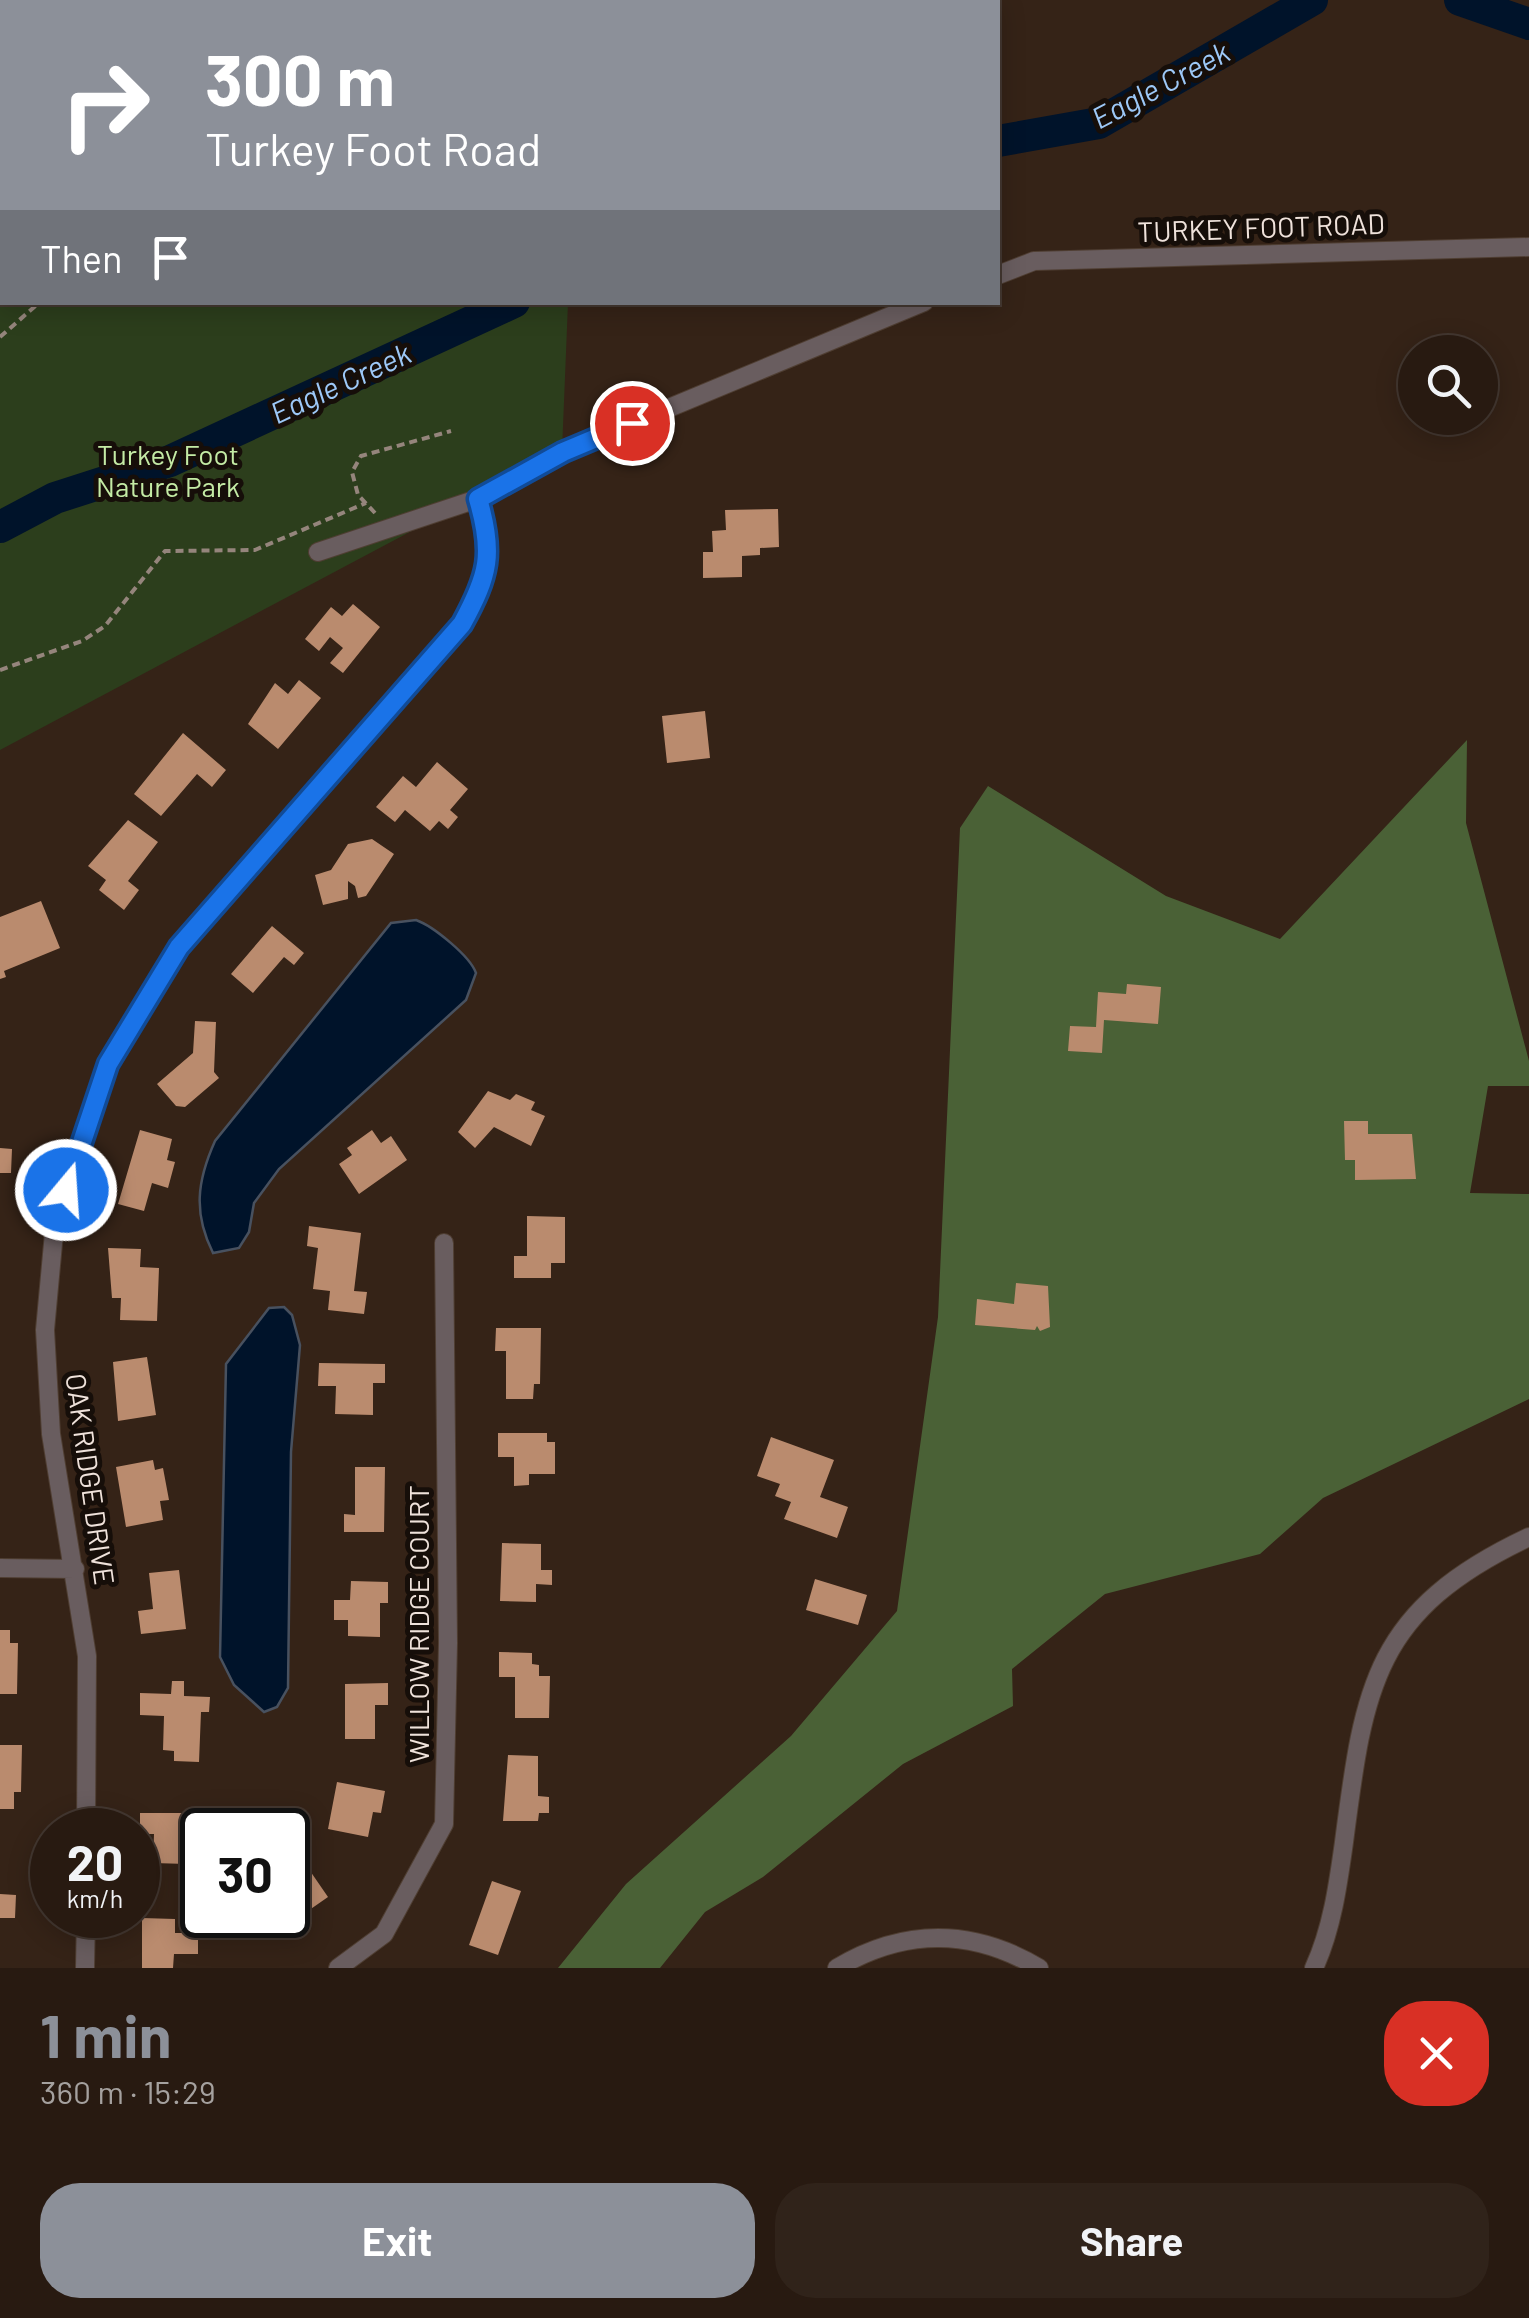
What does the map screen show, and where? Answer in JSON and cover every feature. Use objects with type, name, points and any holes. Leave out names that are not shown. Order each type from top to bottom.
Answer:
[{"type":"street","name":"TURKEY FOOT ROAD","points":[[1000,274],[1034,261],[1529,247]]},
{"type":"street","points":[[318,552],[478,499],[563,452],[917,305]]},
{"type":"street","name":"OAK RIDGE DRIVE","points":[[86,1808],[88,1656],[52,1434],[45,1330],[55,1222],[108,1064],[179,947],[462,624],[488,568],[488,533],[478,499]]},
{"type":"street","name":"WILLOW RIDGE COURT","points":[[338,1968],[384,1934],[444,1824],[448,1642],[444,1243]]},
{"type":"street","points":[[1314,1968],[1337,1893],[1358,1734],[1381,1667],[1419,1610],[1472,1568],[1529,1537]]},
{"type":"street","points":[[0,1568],[75,1569]]},
{"type":"street","points":[[837,1968],[889,1942],[953,1936],[984,1942],[1039,1968]]},
{"type":"street","points":[[85,1968],[86,1938]]},
{"type":"path","points":[[0,337],[37,305]]},
{"type":"path","points":[[388,528],[358,494],[352,472],[362,456],[451,431]]},
{"type":"path","points":[[0,670],[82,642],[105,626],[165,551],[256,550],[366,503]]},
{"type":"green space","name":"Turkey Foot Nature Park","points":[[0,305],[568,305],[562,451],[0,750]]},
{"type":"green space","points":[[1467,740],[1466,823],[1529,1061],[1529,1086],[1488,1086],[1470,1193],[1529,1194],[1529,1399],[1323,1498],[1260,1554],[1105,1594],[1012,1669],[1013,1706],[903,1764],[763,1877],[705,1912],[660,1968],[558,1968],[626,1884],[791,1736],[897,1611],[938,1317],[960,828],[988,786],[1166,896],[1280,939]]},
{"type":"water","points":[[416,920],[450,942],[472,966],[476,973],[466,1000],[279,1169],[254,1203],[249,1232],[239,1248],[213,1253],[202,1224],[200,1197],[204,1170],[215,1141],[391,923]]},
{"type":"water","points":[[284,1307],[292,1315],[300,1345],[291,1452],[288,1688],[277,1707],[264,1712],[234,1685],[220,1657],[226,1364],[269,1308]]},
{"type":"building","points":[[778,509],[779,547],[760,548],[760,555],[742,556],[742,577],[703,578],[703,552],[713,552],[712,531],[726,530],[725,510]]},
{"type":"building","points":[[353,604],[380,627],[343,673],[330,663],[343,648],[330,637],[319,651],[305,639],[331,607],[342,616]]},
{"type":"building","points":[[299,680],[321,698],[278,749],[248,724],[275,683],[288,694]]},
{"type":"building","points":[[705,711],[710,758],[667,763],[662,716]]},
{"type":"building","points":[[183,733],[226,770],[212,787],[197,774],[161,816],[134,794]]},
{"type":"building","points":[[437,762],[468,789],[450,810],[458,817],[448,829],[439,821],[430,831],[405,810],[395,822],[376,807],[403,776],[416,787]]},
{"type":"building","points":[[128,820],[158,842],[128,881],[139,890],[124,910],[99,890],[106,880],[88,866]]},
{"type":"building","points":[[372,839],[394,854],[366,896],[358,898],[355,886],[348,881],[348,899],[323,905],[315,875],[331,870],[348,844]]},
{"type":"building","points":[[41,901],[60,948],[4,971],[6,977],[0,979],[0,917]]},
{"type":"building","points":[[272,926],[304,953],[294,965],[284,957],[253,993],[231,974]]},
{"type":"building","points":[[1127,984],[1161,987],[1158,1024],[1104,1020],[1102,1053],[1068,1051],[1070,1026],[1096,1027],[1098,992],[1126,994]]},
{"type":"building","points":[[195,1021],[216,1022],[214,1072],[219,1078],[185,1107],[176,1106],[157,1084],[193,1053]]},
{"type":"building","points":[[488,1091],[510,1100],[516,1094],[535,1102],[531,1110],[545,1116],[531,1146],[494,1127],[475,1148],[458,1132]]},
{"type":"building","points":[[1344,1121],[1368,1121],[1368,1134],[1412,1134],[1416,1179],[1355,1180],[1355,1160],[1345,1160]]},
{"type":"building","points":[[140,1130],[172,1139],[167,1160],[175,1162],[168,1188],[152,1183],[144,1211],[118,1204]]},
{"type":"building","points":[[372,1130],[381,1143],[391,1136],[407,1160],[359,1194],[339,1164],[352,1155],[347,1148]]},
{"type":"building","points":[[0,1148],[12,1149],[11,1173],[0,1173]]},
{"type":"building","points":[[527,1216],[565,1217],[565,1263],[551,1263],[551,1278],[514,1278],[514,1256],[527,1256]]},
{"type":"building","points":[[309,1226],[361,1233],[354,1291],[367,1292],[364,1314],[328,1310],[330,1291],[313,1289],[318,1248],[307,1246]]},
{"type":"building","points":[[108,1248],[141,1249],[140,1267],[159,1268],[157,1321],[120,1320],[121,1298],[112,1298]]},
{"type":"building","points":[[1016,1283],[1048,1286],[1050,1327],[1040,1331],[1037,1326],[1035,1330],[975,1325],[977,1299],[1014,1304]]},
{"type":"building","points":[[496,1328],[541,1328],[540,1384],[534,1384],[533,1399],[506,1399],[506,1351],[495,1351]]},
{"type":"building","points":[[147,1357],[156,1415],[118,1421],[113,1362]]},
{"type":"building","points":[[319,1363],[385,1364],[385,1383],[373,1383],[373,1415],[335,1414],[336,1386],[318,1386]]},
{"type":"building","points":[[498,1433],[547,1433],[547,1442],[555,1442],[555,1474],[529,1474],[529,1485],[514,1486],[514,1457],[498,1457]]},
{"type":"building","points":[[771,1437],[834,1460],[820,1497],[848,1507],[837,1538],[784,1519],[791,1502],[775,1496],[780,1484],[757,1476]]},
{"type":"building","points":[[153,1460],[155,1470],[163,1468],[169,1500],[160,1501],[163,1520],[126,1527],[116,1467]]},
{"type":"building","points":[[355,1467],[385,1467],[384,1532],[344,1532],[344,1514],[355,1515]]},
{"type":"building","points":[[502,1543],[541,1544],[541,1570],[552,1570],[552,1585],[536,1584],[536,1602],[500,1601]]},
{"type":"building","points":[[179,1570],[186,1629],[141,1634],[138,1611],[153,1609],[149,1573]]},
{"type":"building","points":[[815,1579],[867,1595],[858,1625],[806,1610]]},
{"type":"building","points":[[351,1581],[388,1582],[388,1603],[380,1603],[380,1637],[348,1636],[348,1620],[334,1620],[334,1600],[350,1600]]},
{"type":"building","points":[[0,1630],[10,1630],[10,1643],[18,1643],[17,1694],[0,1694]]},
{"type":"building","points":[[499,1652],[532,1653],[532,1664],[539,1665],[539,1676],[550,1676],[549,1718],[515,1718],[515,1677],[499,1677]]},
{"type":"building","points":[[172,1681],[184,1681],[184,1696],[210,1697],[209,1712],[201,1712],[199,1762],[174,1761],[174,1751],[163,1750],[164,1716],[140,1715],[140,1693],[171,1694]]},
{"type":"building","points":[[388,1683],[388,1705],[375,1705],[375,1739],[345,1739],[345,1684]]},
{"type":"building","points":[[0,1745],[22,1745],[21,1792],[14,1792],[14,1809],[0,1809]]},
{"type":"building","points":[[508,1755],[538,1756],[538,1796],[549,1797],[549,1813],[539,1813],[538,1821],[503,1821]]},
{"type":"building","points":[[337,1782],[385,1791],[381,1813],[373,1812],[368,1837],[328,1829]]},
{"type":"building","points":[[160,1813],[180,1813],[180,1864],[160,1863]]},
{"type":"building","points":[[310,1871],[328,1897],[310,1910]]},
{"type":"building","points":[[492,1881],[521,1891],[498,1955],[469,1945]]},
{"type":"building","points":[[0,1894],[16,1895],[15,1918],[0,1918]]},
{"type":"building","points":[[160,1919],[175,1919],[175,1933],[180,1933],[180,1938],[198,1938],[198,1954],[174,1954],[173,1968],[142,1968],[142,1938],[160,1938]]},
{"type":"waterway","name":"Eagle Creek","points":[[1000,141],[1099,123],[1312,0]]},
{"type":"waterway","name":"Eagle Creek","points":[[1460,0],[1529,24]]},
{"type":"waterway","name":"Eagle Creek","points":[[0,527],[55,498],[170,461],[508,305]]},
{"type":"route","points":[[66,1190],[108,1064],[179,947],[462,624],[488,568],[488,533],[478,499],[563,452],[632,423]]}]
